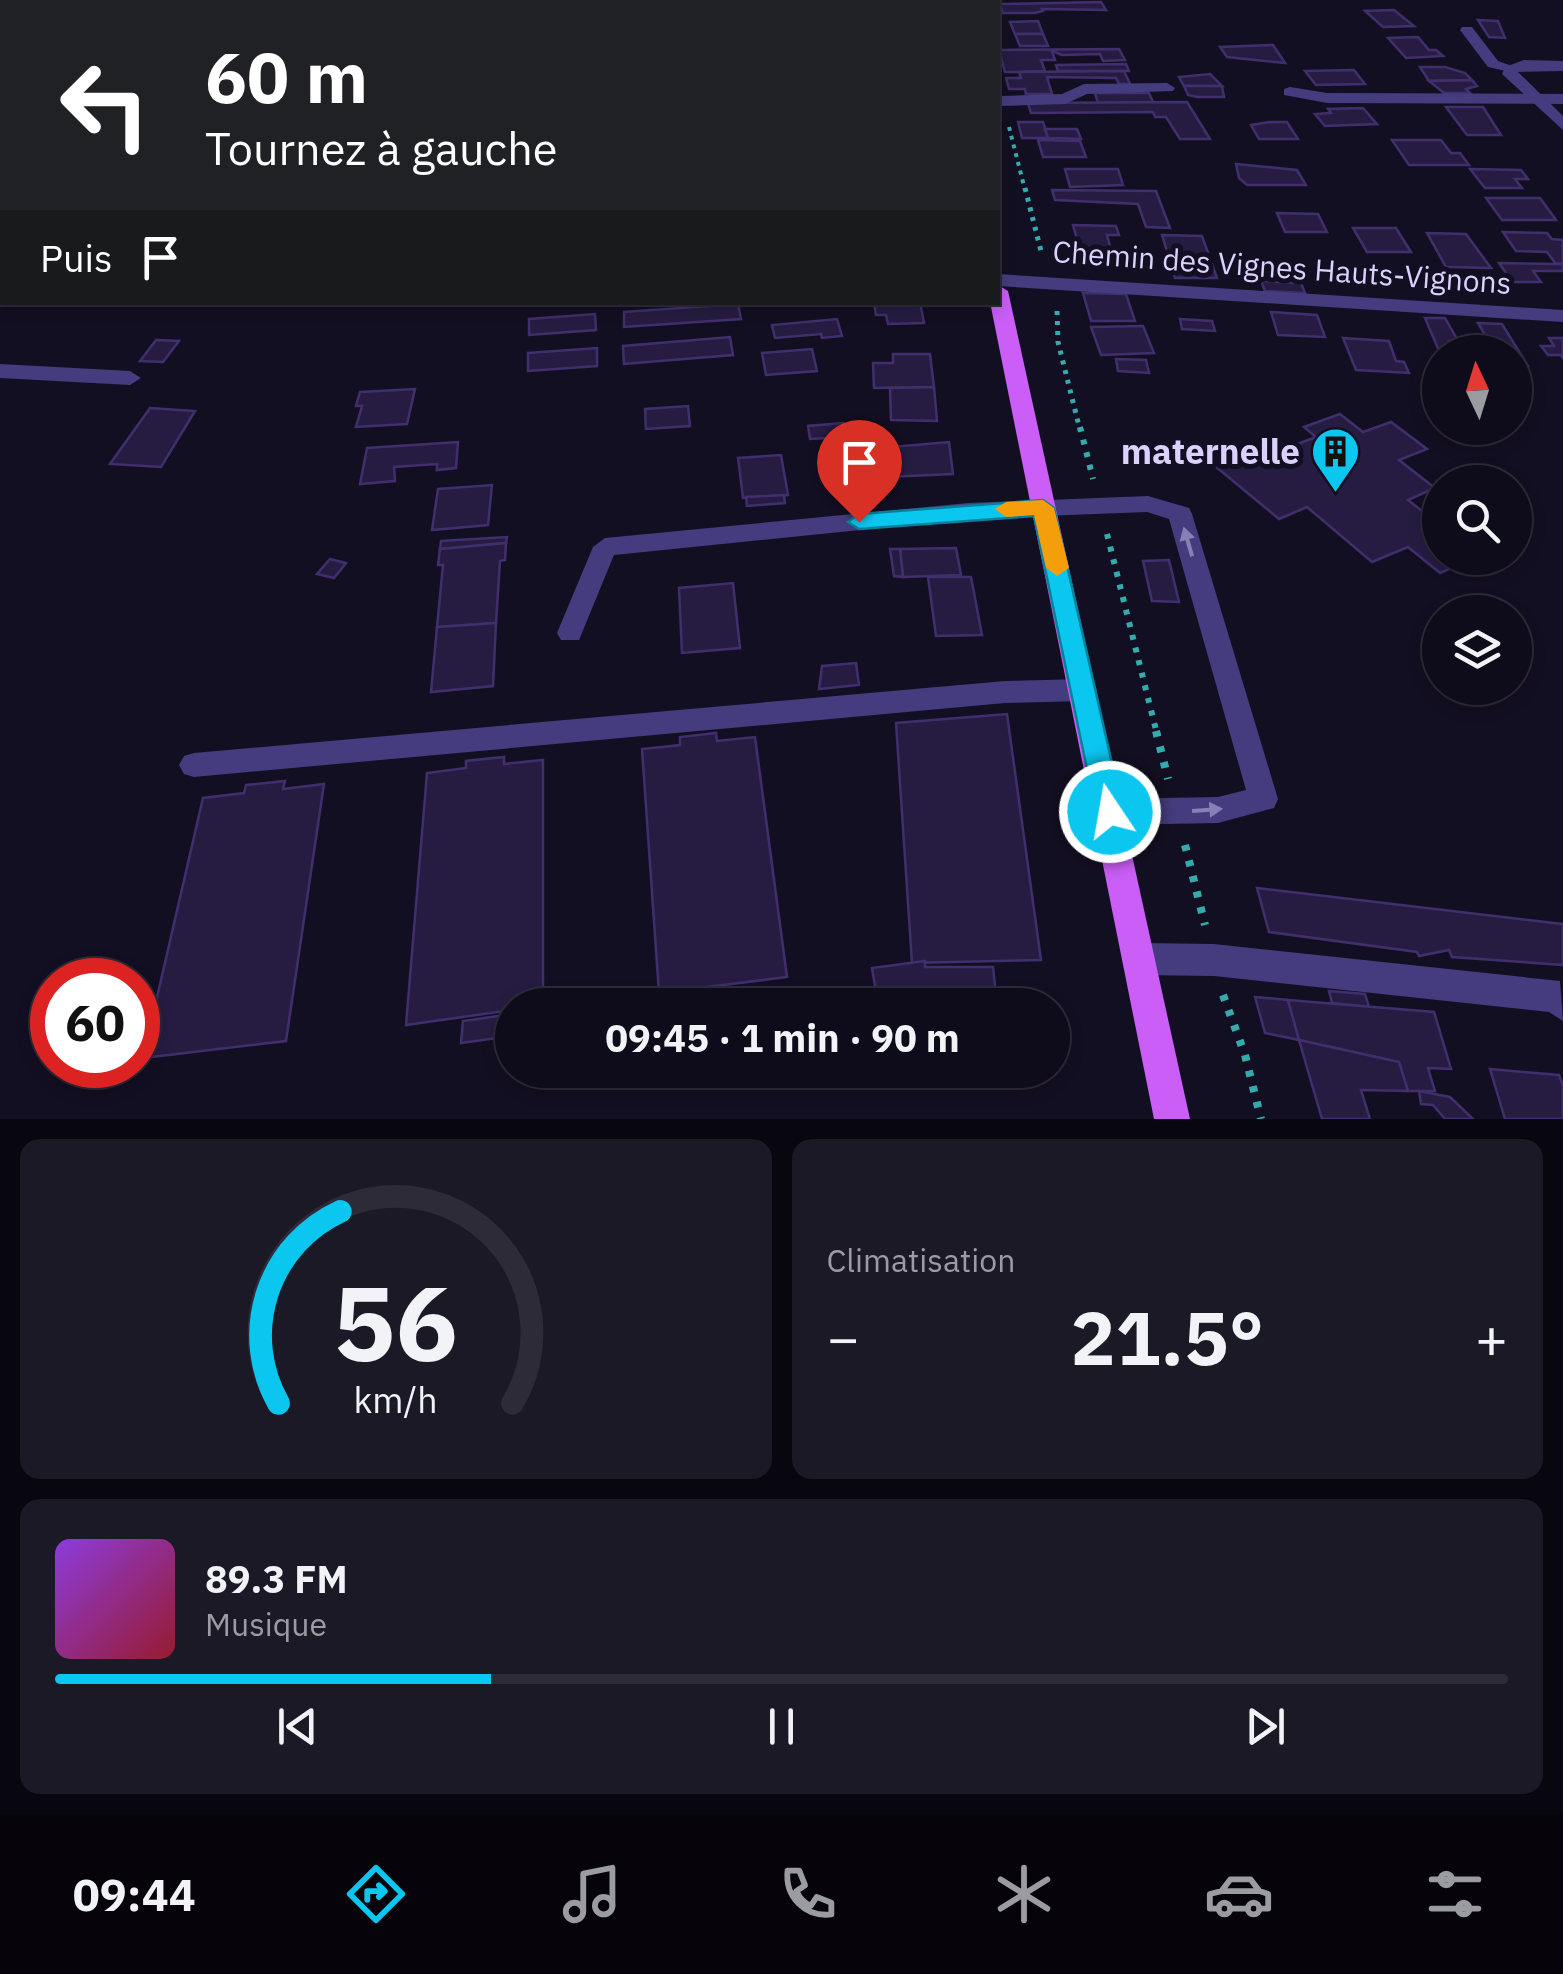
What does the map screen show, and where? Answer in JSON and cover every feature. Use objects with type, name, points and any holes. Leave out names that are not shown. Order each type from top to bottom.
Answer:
[{"type":"main road","points":[[1000,301],[1172,1119]]},
{"type":"street","points":[[1466,30],[1493,64],[1510,70],[1563,66]]},
{"type":"street","points":[[1510,70],[1563,126]]},
{"type":"street","points":[[1000,101],[1065,99],[1084,89],[1166,88]]},
{"type":"street","points":[[1290,92],[1327,98],[1563,99]]},
{"type":"street","name":"Chemin des Vignes Hauts-Vignons","points":[[1000,280],[1563,316]]},
{"type":"street","points":[[0,370],[130,378]]},
{"type":"street","points":[[570,633],[605,547],[968,511],[1148,504],[1180,514],[1263,799],[1218,810],[1110,812]]},
{"type":"street","points":[[194,765],[1005,692],[1084,690]]},
{"type":"street","points":[[1140,959],[1214,960],[1560,997],[1563,1005]]},
{"type":"path","points":[[1000,101],[1058,314],[1058,342],[1214,960],[1261,1119]]},
{"type":"building","points":[[1101,2],[1106,10],[1042,9],[1035,13],[1003,13],[1000,4]]},
{"type":"building","points":[[1394,10],[1414,26],[1383,27],[1365,11]]},
{"type":"building","points":[[1478,20],[1498,21],[1505,38],[1489,37]]},
{"type":"building","points":[[1038,21],[1043,34],[1015,34],[1010,22]]},
{"type":"building","points":[[1015,34],[1043,34],[1048,46],[1020,46]]},
{"type":"building","points":[[1418,37],[1429,50],[1443,56],[1406,58],[1388,38]]},
{"type":"building","points":[[1273,45],[1285,63],[1227,57],[1220,47]]},
{"type":"building","points":[[1119,49],[1125,60],[1103,61],[1100,54],[1062,55],[1052,51],[1055,60],[1041,60],[1045,71],[1005,72],[1000,50]]},
{"type":"building","points":[[1126,64],[1129,71],[1058,71],[1056,65]]},
{"type":"building","points":[[1420,67],[1445,67],[1465,73],[1472,80],[1429,81]]},
{"type":"building","points":[[1354,70],[1365,84],[1316,85],[1305,71]]},
{"type":"building","points":[[1124,71],[1130,84],[1119,84],[1116,78],[1047,77],[1052,94],[1026,94],[1025,89],[1009,89],[1006,78],[1021,78],[1019,72]]},
{"type":"building","points":[[1210,74],[1222,86],[1184,86],[1179,77]]},
{"type":"building","points":[[1472,80],[1477,86],[1466,89],[1470,93],[1444,93],[1429,81]]},
{"type":"building","points":[[1184,86],[1222,86],[1224,97],[1188,95]]},
{"type":"building","points":[[1095,93],[1149,93],[1153,102],[1098,103]]},
{"type":"building","points":[[1187,102],[1210,139],[1180,139],[1166,117],[1155,117],[1153,112],[1031,113],[1028,103]]},
{"type":"building","points":[[1446,107],[1483,107],[1501,135],[1467,135]]},
{"type":"building","points":[[1363,108],[1377,124],[1325,126],[1315,114],[1331,113],[1328,109]]},
{"type":"building","points":[[1018,122],[1043,122],[1048,138],[1022,138]]},
{"type":"building","points":[[1287,122],[1298,139],[1259,139],[1251,125]]},
{"type":"building","points":[[1045,129],[1077,129],[1081,139],[1048,138]]},
{"type":"building","points":[[1038,140],[1080,141],[1086,157],[1043,157]]},
{"type":"building","points":[[1392,140],[1441,140],[1451,153],[1460,153],[1469,165],[1409,165]]},
{"type":"building","points":[[1236,164],[1297,170],[1306,185],[1247,185],[1239,178]]},
{"type":"building","points":[[1065,169],[1118,169],[1123,185],[1070,187]]},
{"type":"building","points":[[1470,169],[1521,170],[1528,179],[1515,179],[1522,188],[1485,188]]},
{"type":"building","points":[[1052,190],[1156,191],[1170,228],[1146,227],[1138,204],[1055,200]]},
{"type":"building","points":[[1486,198],[1540,198],[1556,220],[1502,220]]},
{"type":"building","points":[[1277,213],[1318,214],[1327,232],[1285,232]]},
{"type":"building","points":[[1073,225],[1116,226],[1119,235],[1107,235],[1112,254],[1081,254]]},
{"type":"building","points":[[1353,228],[1396,228],[1411,252],[1367,252]]},
{"type":"building","points":[[1503,232],[1547,233],[1552,239],[1563,240],[1563,264],[1556,264],[1547,252],[1516,251]]},
{"type":"building","points":[[1427,233],[1466,234],[1491,268],[1446,267]]},
{"type":"building","points":[[1162,235],[1202,236],[1217,278],[1175,278]]},
{"type":"building","points":[[1499,263],[1563,264],[1563,271],[1533,271],[1541,282],[1512,282]]},
{"type":"building","points":[[1261,281],[1301,283],[1305,293],[1265,291]]},
{"type":"building","points":[[1083,293],[1126,294],[1135,321],[1091,321]]},
{"type":"building","points":[[738,305],[741,319],[624,327],[624,312]]},
{"type":"building","points":[[874,305],[921,305],[924,323],[888,324],[886,315],[876,315]]},
{"type":"building","points":[[1271,312],[1317,315],[1325,337],[1278,335]]},
{"type":"building","points":[[595,314],[596,330],[529,335],[529,319]]},
{"type":"building","points":[[1425,318],[1445,318],[1455,335],[1432,335]]},
{"type":"building","points":[[837,319],[842,336],[775,338],[772,325]]},
{"type":"building","points":[[1180,319],[1212,321],[1215,331],[1182,329]]},
{"type":"building","points":[[1478,323],[1502,324],[1509,335],[1485,335]]},
{"type":"building","points":[[1143,326],[1154,353],[1101,355],[1091,327]]},
{"type":"building","points":[[730,337],[733,355],[624,364],[623,346]]},
{"type":"building","points":[[1343,338],[1389,341],[1396,361],[1404,362],[1409,373],[1356,370]]},
{"type":"building","points":[[1549,338],[1563,338],[1563,359],[1561,355],[1548,355],[1541,346],[1554,346]]},
{"type":"building","points":[[156,340],[179,341],[163,362],[140,361]]},
{"type":"building","points":[[597,348],[597,366],[528,371],[528,353]]},
{"type":"building","points":[[812,349],[817,371],[766,375],[762,353]]},
{"type":"building","points":[[893,354],[930,354],[934,387],[874,388],[873,363],[893,363]]},
{"type":"building","points":[[1116,359],[1146,360],[1149,373],[1118,371]]},
{"type":"building","points":[[934,387],[937,421],[891,420],[890,388]]},
{"type":"building","points":[[415,389],[407,424],[356,427],[362,406],[356,406],[360,392]]},
{"type":"building","points":[[688,406],[690,426],[646,429],[645,409]]},
{"type":"building","points":[[150,408],[195,411],[161,467],[110,464]]},
{"type":"building","name":"maternelle","points":[[1340,414],[1363,432],[1391,422],[1427,449],[1399,460],[1422,478],[1422,494],[1408,500],[1422,511],[1422,558],[1408,547],[1372,562],[1307,507],[1279,519],[1203,456],[1235,443],[1259,464],[1276,458],[1271,454],[1316,437],[1304,427]]},
{"type":"building","points":[[843,423],[846,437],[810,439],[808,426]]},
{"type":"building","points":[[458,442],[456,468],[437,470],[437,464],[394,467],[395,481],[360,484],[367,448]]},
{"type":"building","points":[[949,442],[953,474],[862,478],[855,450]]},
{"type":"building","points":[[781,455],[788,495],[743,498],[738,458]]},
{"type":"building","points":[[492,485],[488,525],[432,530],[438,489]]},
{"type":"building","points":[[784,495],[785,503],[747,506],[746,497]]},
{"type":"building","points":[[507,537],[506,543],[440,549],[441,541]]},
{"type":"building","points":[[506,543],[505,560],[500,561],[496,623],[437,627],[443,565],[438,565],[440,549]]},
{"type":"building","points":[[956,548],[961,575],[903,577],[900,549]]},
{"type":"building","points":[[890,549],[900,549],[903,577],[894,576]]},
{"type":"building","points":[[330,559],[346,563],[334,578],[317,574]]},
{"type":"building","points":[[1169,560],[1179,602],[1152,601],[1143,561]]},
{"type":"building","points":[[928,577],[971,577],[982,635],[936,636]]},
{"type":"building","points":[[733,583],[740,648],[682,653],[679,588]]},
{"type":"building","points":[[496,623],[493,686],[431,692],[437,627]]},
{"type":"building","points":[[856,663],[859,685],[819,689],[822,666]]},
{"type":"building","points":[[1007,714],[1041,960],[912,963],[896,723]]},
{"type":"building","points":[[716,733],[717,741],[755,737],[787,977],[699,988],[659,988],[642,749],[680,745],[680,737]]},
{"type":"building","points":[[504,757],[504,764],[543,760],[543,988],[495,988],[495,1012],[406,1025],[427,773],[466,768],[466,761]]},
{"type":"building","points":[[285,781],[283,789],[324,784],[286,1041],[160,1056],[160,984],[203,798],[244,793],[246,785]]},
{"type":"building","points":[[1257,888],[1563,924],[1563,965],[1452,957],[1449,950],[1419,956],[1417,952],[1269,932]]},
{"type":"building","points":[[925,961],[925,967],[993,967],[995,988],[875,988],[872,968]]},
{"type":"building","points":[[1329,991],[1365,994],[1369,1007],[1332,1003]]},
{"type":"building","points":[[1255,997],[1288,1000],[1299,1040],[1265,1033]]},
{"type":"building","points":[[1288,1000],[1434,1012],[1451,1069],[1428,1068],[1435,1091],[1408,1091],[1399,1062],[1299,1040]]},
{"type":"building","points":[[495,1016],[495,1038],[461,1043],[463,1021]]},
{"type":"building","points":[[1299,1040],[1399,1062],[1408,1091],[1361,1090],[1370,1119],[1322,1119]]},
{"type":"building","points":[[1490,1069],[1559,1075],[1563,1119],[1505,1119]]},
{"type":"building","points":[[1419,1091],[1450,1097],[1473,1119],[1445,1119],[1433,1105],[1421,1104]]},
{"type":"slow traffic","points":[[1006,509],[1043,508],[1057,568]]},
{"type":"place","name":"maternelle","points":[[1335,494]]},
{"type":"route","points":[[859,522],[1043,508],[1110,812]]}]
